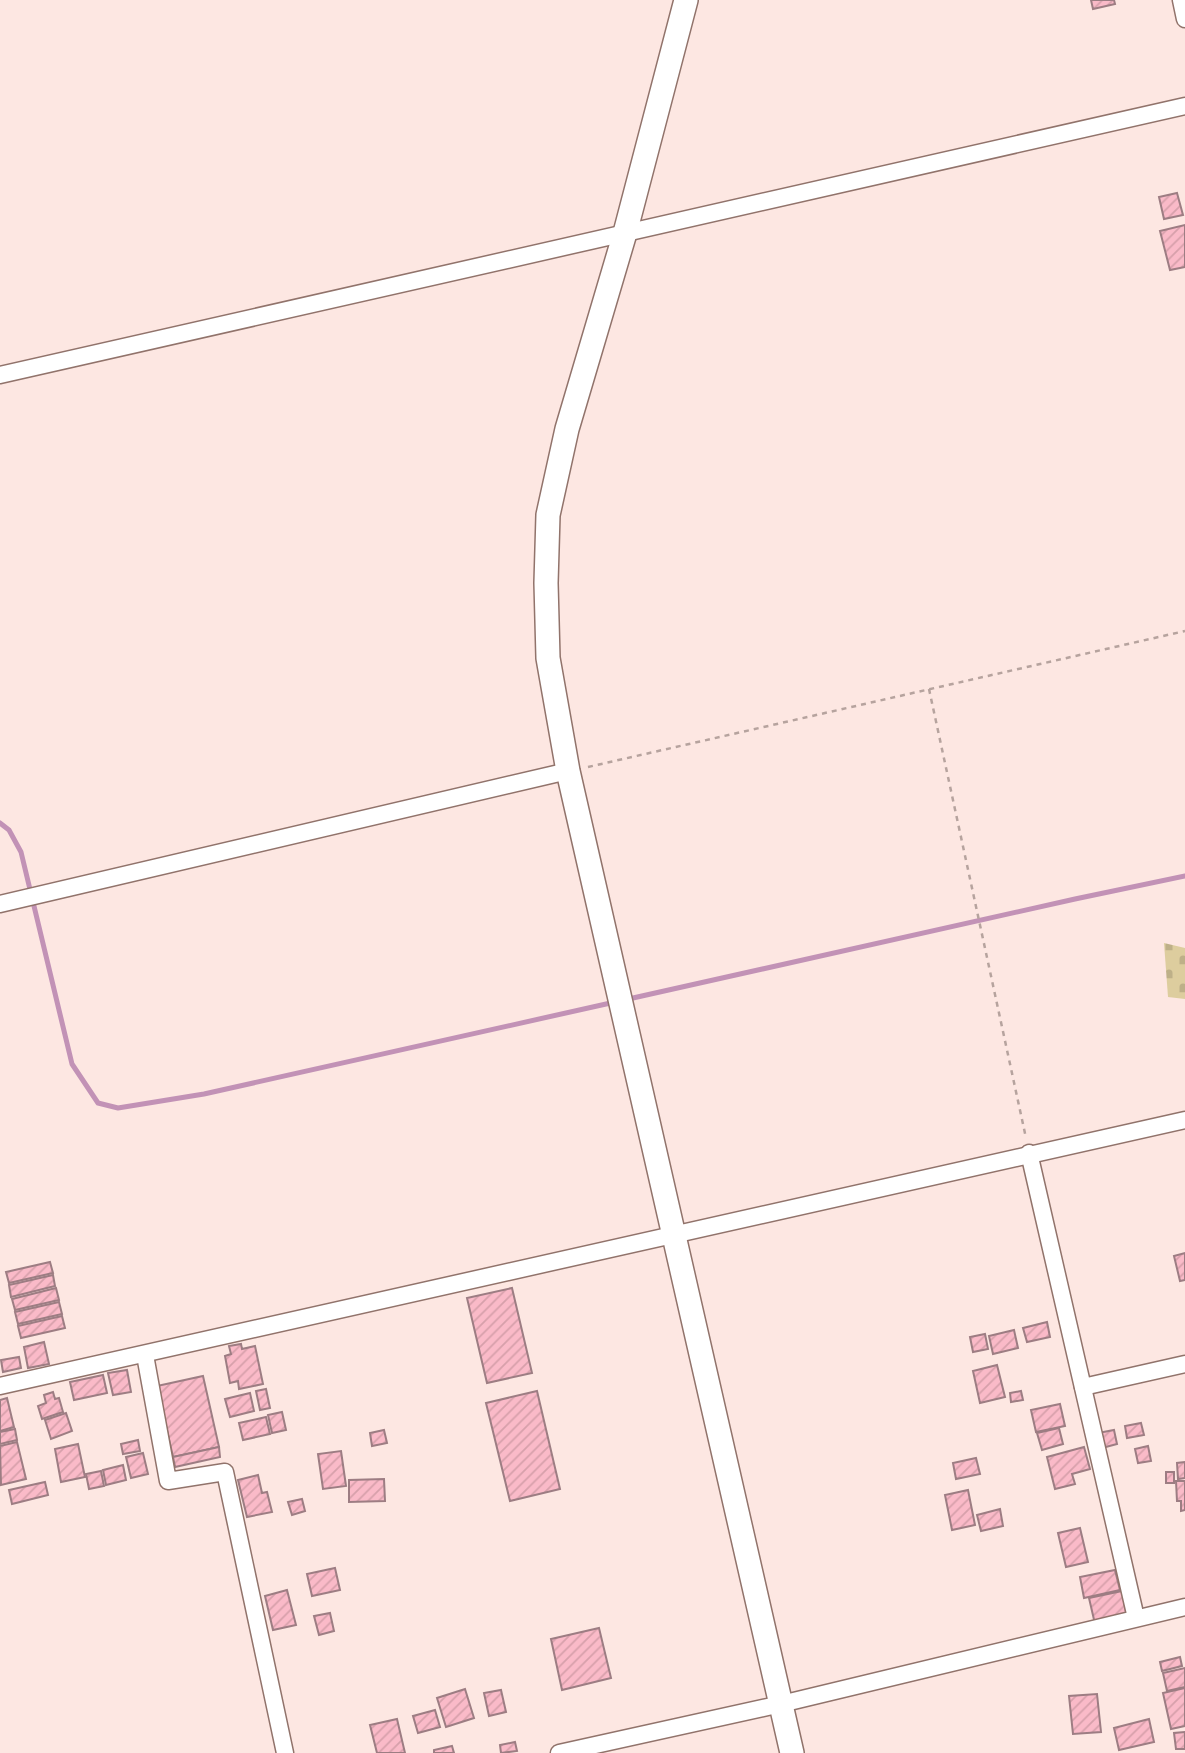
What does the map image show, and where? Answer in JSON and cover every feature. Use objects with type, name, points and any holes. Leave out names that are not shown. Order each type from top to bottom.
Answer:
[{"type":"street","points":[[686,0],[625,233],[567,429],[548,515],[548,658],[568,771],[792,1753]]},
{"type":"street","points":[[1181,0],[1185,19]]},
{"type":"street","points":[[0,375],[1185,106]]},
{"type":"street","points":[[0,904],[568,771]]},
{"type":"street","points":[[0,1386],[1185,1119]]},
{"type":"street","points":[[1029,1153],[1136,1618]]},
{"type":"street","points":[[145,1355],[169,1481],[225,1472],[285,1753]]},
{"type":"street","points":[[1083,1387],[1185,1364]]},
{"type":"street","points":[[559,1753],[781,1704],[1185,1607]]},
{"type":"path","points":[[568,771],[1185,631]]},
{"type":"path","points":[[929,689],[1029,1153]]},
{"type":"green space","points":[[1164,943],[1185,948],[1185,999],[1168,997]]},
{"type":"building","points":[[1091,0],[1114,0],[1115,4],[1093,9]]},
{"type":"building","points":[[1177,193],[1183,215],[1164,219],[1159,197]]},
{"type":"building","points":[[1185,225],[1185,267],[1170,270],[1160,231]]},
{"type":"building","points":[[1185,1253],[1185,1280],[1180,1281],[1174,1256]]},
{"type":"building","points":[[50,1262],[53,1273],[9,1283],[6,1272]]},
{"type":"building","points":[[53,1275],[55,1286],[11,1297],[9,1285]]},
{"type":"building","points":[[56,1288],[59,1300],[15,1310],[12,1299]]},
{"type":"building","points":[[512,1288],[532,1373],[487,1383],[467,1298]]},
{"type":"building","points":[[59,1302],[62,1314],[18,1324],[15,1312]]},
{"type":"building","points":[[62,1316],[65,1328],[21,1338],[18,1326]]},
{"type":"building","points":[[1047,1322],[1050,1337],[1027,1342],[1023,1328]]},
{"type":"building","points":[[1014,1330],[1018,1348],[993,1354],[989,1336]]},
{"type":"building","points":[[985,1334],[988,1349],[973,1352],[970,1337]]},
{"type":"building","points":[[44,1342],[49,1364],[28,1368],[24,1347]]},
{"type":"building","points":[[241,1344],[242,1349],[255,1346],[263,1384],[239,1389],[238,1381],[230,1383],[225,1356],[231,1354],[229,1346]]},
{"type":"building","points":[[19,1357],[21,1368],[3,1372],[1,1360]]},
{"type":"building","points":[[997,1365],[1005,1397],[980,1403],[973,1371]]},
{"type":"building","points":[[127,1370],[131,1392],[113,1395],[108,1373]]},
{"type":"building","points":[[103,1375],[107,1393],[74,1400],[70,1382]]},
{"type":"building","points":[[203,1376],[219,1447],[173,1457],[157,1386]]},
{"type":"building","points":[[266,1389],[270,1408],[260,1410],[256,1391]]},
{"type":"building","points":[[537,1391],[560,1489],[510,1501],[486,1403]]},
{"type":"building","points":[[1021,1391],[1023,1400],[1011,1402],[1010,1393]]},
{"type":"building","points":[[53,1392],[55,1399],[59,1398],[63,1412],[42,1419],[38,1406],[46,1403],[44,1395]]},
{"type":"building","points":[[250,1393],[254,1411],[230,1417],[225,1399]]},
{"type":"building","points":[[7,1398],[14,1427],[0,1431],[0,1400]]},
{"type":"building","points":[[1060,1404],[1065,1426],[1036,1432],[1031,1410]]},
{"type":"building","points":[[282,1412],[286,1430],[272,1433],[268,1415]]},
{"type":"building","points":[[66,1413],[72,1431],[51,1439],[45,1420]]},
{"type":"building","points":[[266,1417],[270,1434],[243,1440],[239,1423]]},
{"type":"building","points":[[1141,1423],[1144,1435],[1127,1438],[1125,1426]]},
{"type":"building","points":[[1059,1428],[1063,1444],[1042,1450],[1037,1433]]},
{"type":"building","points":[[15,1429],[17,1440],[0,1444],[0,1432]]},
{"type":"building","points":[[384,1430],[387,1443],[372,1446],[370,1433]]},
{"type":"building","points":[[1114,1430],[1117,1444],[1102,1448],[1098,1433]]},
{"type":"building","points":[[138,1440],[140,1451],[123,1454],[121,1444]]},
{"type":"building","points":[[17,1442],[26,1479],[1,1485],[0,1446]]},
{"type":"building","points":[[78,1444],[85,1477],[61,1482],[55,1449]]},
{"type":"building","points":[[1148,1446],[1151,1461],[1138,1463],[1135,1449]]},
{"type":"building","points":[[219,1447],[220,1457],[175,1467],[173,1457]]},
{"type":"building","points":[[1084,1447],[1090,1469],[1072,1474],[1075,1484],[1055,1489],[1047,1457]]},
{"type":"building","points":[[341,1451],[346,1486],[323,1489],[318,1454]]},
{"type":"building","points":[[143,1453],[148,1474],[131,1478],[126,1457]]},
{"type":"building","points":[[976,1458],[980,1474],[956,1479],[953,1463]]},
{"type":"building","points":[[1185,1462],[1185,1478],[1178,1479],[1177,1463]]},
{"type":"building","points":[[123,1465],[126,1480],[106,1485],[103,1470]]},
{"type":"building","points":[[101,1471],[104,1486],[89,1489],[86,1474]]},
{"type":"building","points":[[1166,1472],[1174,1472],[1174,1483],[1166,1483]]},
{"type":"building","points":[[258,1475],[262,1493],[267,1492],[272,1512],[247,1517],[238,1480]]},
{"type":"building","points":[[384,1479],[385,1501],[349,1502],[349,1480]]},
{"type":"building","points":[[1176,1481],[1185,1481],[1185,1510],[1181,1511],[1181,1501],[1177,1501]]},
{"type":"building","points":[[45,1482],[48,1495],[12,1504],[9,1490]]},
{"type":"building","points":[[968,1490],[975,1525],[952,1530],[945,1495]]},
{"type":"building","points":[[302,1499],[305,1511],[292,1515],[288,1502]]},
{"type":"building","points":[[1000,1509],[1003,1526],[981,1531],[977,1515]]},
{"type":"building","points":[[1080,1528],[1088,1562],[1066,1567],[1058,1533]]},
{"type":"building","points":[[335,1568],[340,1590],[312,1596],[307,1574]]},
{"type":"building","points":[[1115,1570],[1120,1590],[1084,1598],[1080,1577]]},
{"type":"building","points":[[287,1590],[296,1625],[273,1630],[265,1596]]},
{"type":"building","points":[[1122,1591],[1127,1617],[1095,1624],[1089,1598]]},
{"type":"building","points":[[330,1613],[334,1631],[319,1635],[314,1616]]},
{"type":"building","points":[[599,1628],[611,1678],[562,1690],[551,1639]]},
{"type":"building","points":[[1180,1657],[1182,1666],[1162,1671],[1160,1662]]},
{"type":"building","points":[[1185,1668],[1185,1687],[1167,1691],[1163,1673]]},
{"type":"building","points":[[1185,1688],[1185,1726],[1171,1729],[1163,1693]]},
{"type":"building","points":[[465,1689],[474,1718],[446,1727],[437,1698]]},
{"type":"building","points":[[501,1690],[506,1712],[489,1716],[484,1693]]},
{"type":"building","points":[[1097,1694],[1101,1732],[1073,1734],[1069,1696]]},
{"type":"building","points":[[435,1710],[440,1727],[418,1733],[413,1716]]},
{"type":"building","points":[[397,1719],[405,1753],[377,1753],[370,1725]]},
{"type":"building","points":[[1149,1719],[1154,1742],[1119,1750],[1114,1728]]},
{"type":"building","points":[[1185,1732],[1185,1749],[1176,1749],[1174,1733]]},
{"type":"building","points":[[515,1742],[517,1751],[501,1753],[500,1745]]},
{"type":"building","points":[[452,1746],[454,1753],[434,1753],[434,1750]]},
{"type":"waterway","points":[[0,823],[9,830],[21,852],[72,1064],[98,1103],[118,1108],[204,1094],[615,1002]]},
{"type":"waterway","points":[[624,1000],[1185,876]]}]
